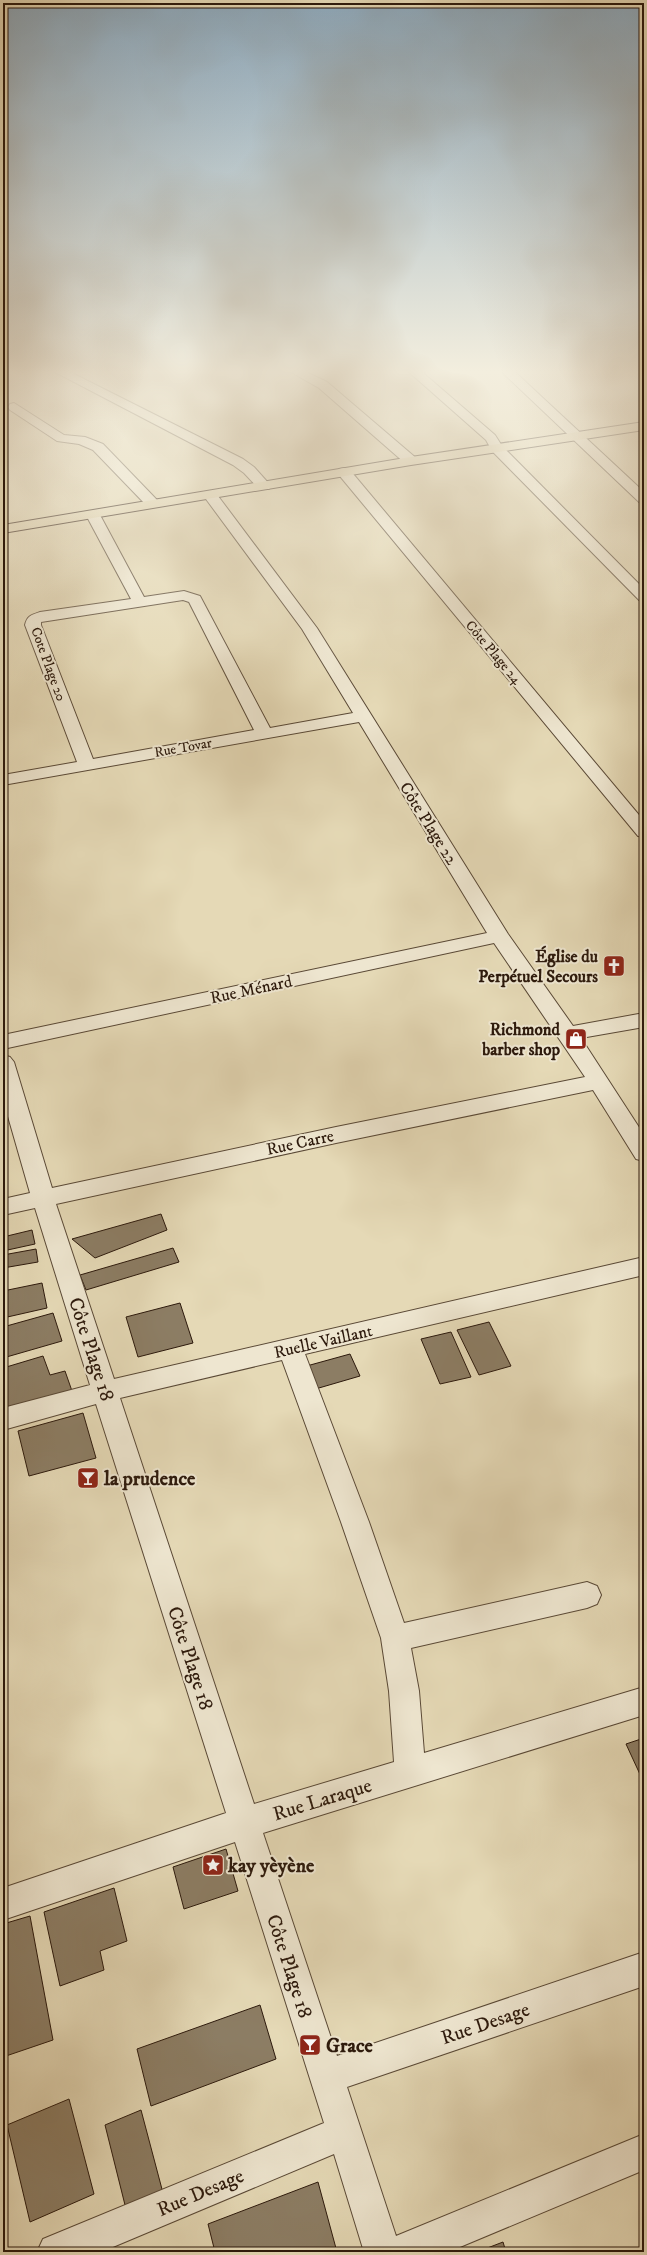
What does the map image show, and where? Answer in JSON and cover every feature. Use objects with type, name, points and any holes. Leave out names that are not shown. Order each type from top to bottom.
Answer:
[{"type":"main road","points":[[3,529],[314,477]]},
{"type":"street","points":[[127,477],[153,504]]},
{"type":"street","points":[[256,477],[264,486]]},
{"type":"street","name":"Côte Plage 24","points":[[348,477],[642,828]]},
{"type":"street","points":[[526,477],[644,597]]},
{"type":"street","points":[[621,477],[644,499]]},
{"type":"street","name":"Côte Plage 22","points":[[210,495],[309,628],[499,936],[568,1034],[644,1153]]},
{"type":"street","points":[[94,515],[140,602]]},
{"type":"street","name":"Cote Plage 20","points":[[86,764],[33,622],[40,617],[184,596],[195,599],[264,733]]},
{"type":"street","name":"Rue Tovar","points":[[3,780],[86,764],[363,716]]},
{"type":"street","name":"Rue Ménard","points":[[3,1042],[499,936]]},
{"type":"street","points":[[568,1034],[644,1020]]},
{"type":"street","name":"Côte Plage 18","points":[[3,1062],[43,1198],[383,2252]]},
{"type":"street","name":"Rue Carre","points":[[3,1207],[336,1134],[598,1082]]},
{"type":"street","name":"Ruelle Vaillant","points":[[3,1419],[106,1391],[644,1266]]},
{"type":"street","points":[[290,1348],[355,1522],[395,1638],[404,1691],[410,1772]]},
{"type":"street","points":[[395,1638],[587,1595]]},
{"type":"street","name":"Rue Laraque","points":[[3,1904],[244,1823],[644,1701]]},
{"type":"street","name":"Rue Desage","points":[[327,2077],[644,1969]]},
{"type":"street","name":"Rue Desage","points":[[56,2252],[344,2132]]},
{"type":"street","points":[[403,2252],[644,2152]]},
{"type":"building","points":[[161,1214],[167,1230],[95,1258],[72,1239]]},
{"type":"building","points":[[32,1230],[35,1244],[3,1251],[3,1237]]},
{"type":"building","points":[[173,1248],[179,1262],[86,1290],[80,1275]]},
{"type":"building","points":[[36,1249],[38,1262],[3,1268],[3,1255]]},
{"type":"building","points":[[42,1283],[47,1308],[3,1318],[3,1291]]},
{"type":"building","points":[[180,1303],[193,1343],[138,1357],[126,1317]]},
{"type":"building","points":[[53,1313],[62,1341],[3,1358],[3,1327]]},
{"type":"building","points":[[489,1322],[511,1366],[479,1375],[457,1330]]},
{"type":"building","points":[[451,1332],[471,1377],[440,1384],[421,1339]]},
{"type":"building","points":[[350,1354],[360,1376],[312,1390],[303,1367]]},
{"type":"building","points":[[43,1356],[50,1375],[65,1371],[72,1391],[8,1411],[3,1396],[3,1368]]},
{"type":"building","points":[[83,1413],[96,1458],[29,1476],[18,1431]]},
{"type":"building","points":[[644,1738],[644,1783],[626,1744]]},
{"type":"building","points":[[226,1849],[238,1891],[184,1909],[173,1867]]},
{"type":"building","points":[[114,1888],[127,1941],[100,1951],[104,1970],[60,1986],[44,1912]]},
{"type":"building","points":[[30,1916],[53,2040],[3,2057],[3,1924]]},
{"type":"building","points":[[260,2005],[276,2059],[151,2106],[137,2049]]},
{"type":"building","points":[[69,2099],[94,2194],[30,2222],[7,2125]]},
{"type":"building","points":[[141,2110],[163,2193],[126,2209],[105,2125]]},
{"type":"building","points":[[318,2182],[337,2252],[215,2252],[208,2224]]},
{"type":"building","points":[[503,2242],[506,2252],[477,2252]]},
{"type":"place","name":"Église du Perpétuel Secours","points":[[614,966]]},
{"type":"place","name":"Richmond barber shop","points":[[576,1039]]},
{"type":"place","name":"la prudence","points":[[88,1478]]},
{"type":"place","name":"kay yèyène","points":[[213,1865]]},
{"type":"place","name":"Grace","points":[[310,2045]]}]
